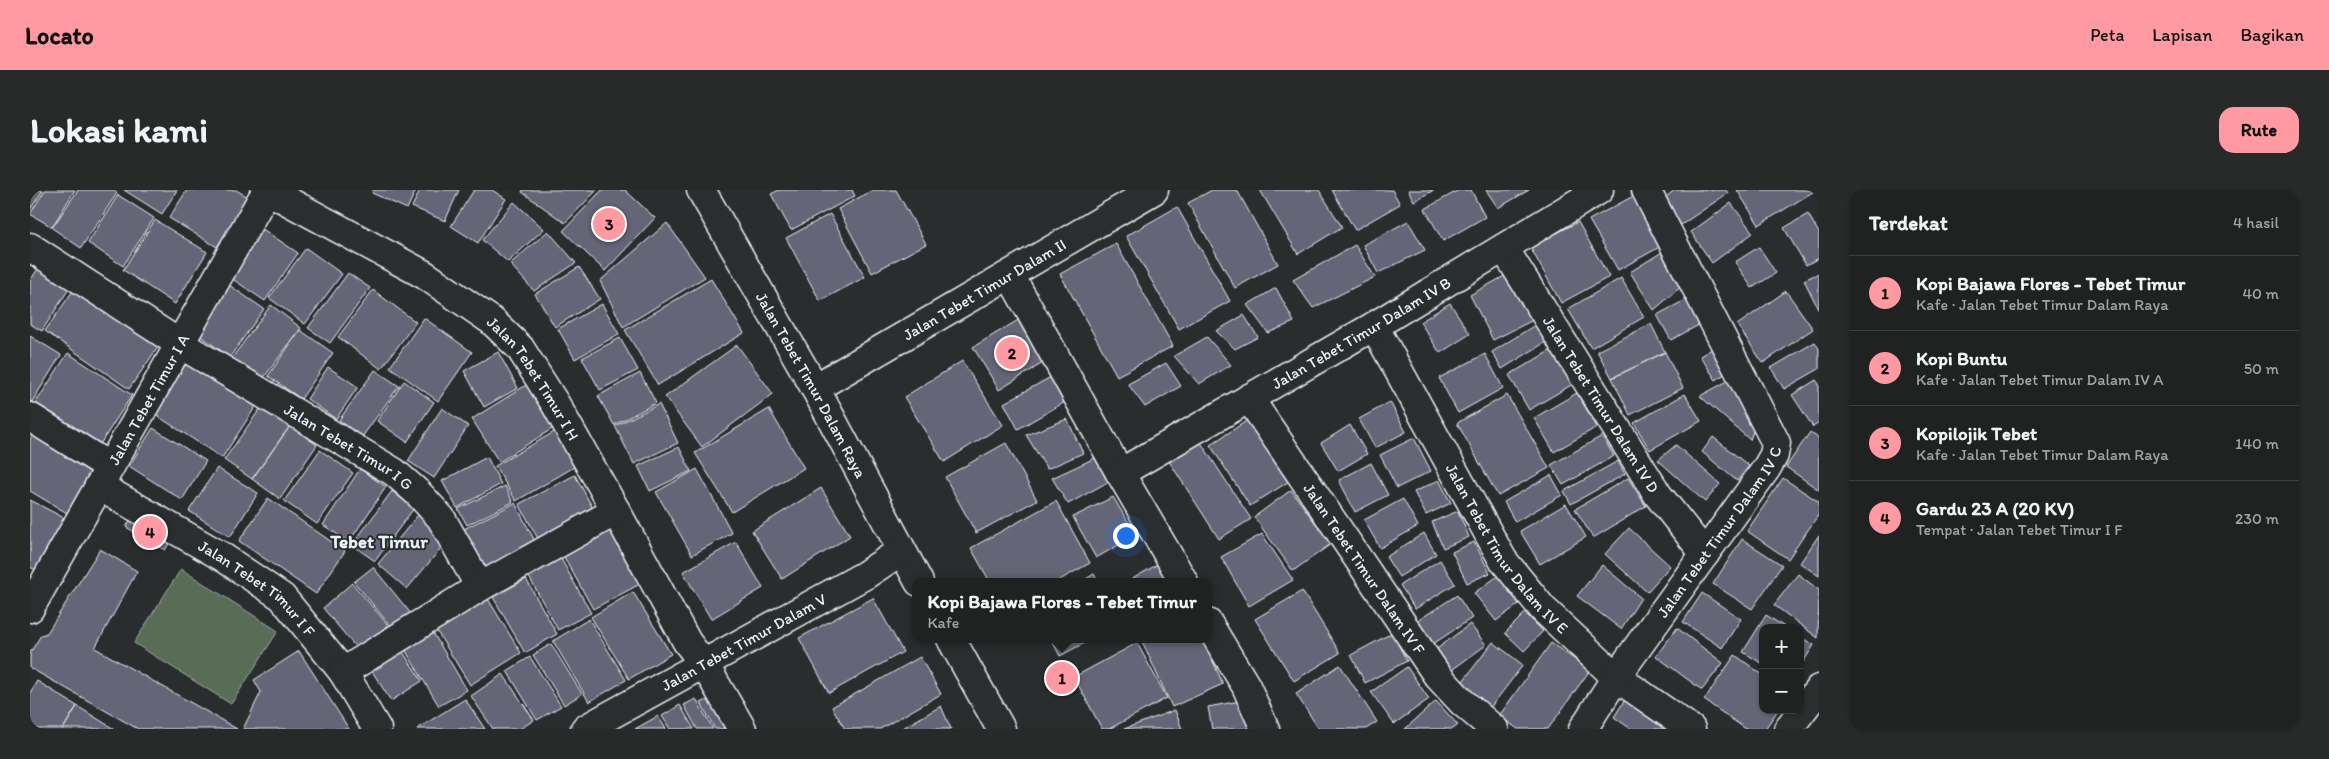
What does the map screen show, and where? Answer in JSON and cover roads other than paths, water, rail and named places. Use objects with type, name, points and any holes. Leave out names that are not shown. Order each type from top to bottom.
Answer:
[{"type":"street","name":"Jalan Tebet Timur I A","points":[[32,601],[267,190]]},
{"type":"street","name":"Jalan Tebet Timur I H","points":[[267,190],[425,275],[492,321],[520,348],[556,405],[616,510],[687,642],[704,664],[742,729]]},
{"type":"street","name":"Jalan Tebet Timur Dalam Raya","points":[[701,190],[815,388],[917,578]]},
{"type":"street","name":"Jalan Tebet Timur Dalam II","points":[[815,388],[1154,190]]},
{"type":"street","name":"Jalan Tebet Timur Dalam IV B","points":[[1120,473],[1374,326],[1600,190]]},
{"type":"street","name":"Jalan Tebet Timur Dalam IV C","points":[[1583,729],[1616,678],[1766,469],[1774,454],[1776,442],[1646,190]]},
{"type":"street","name":"Jalan Tebet Timur I G","points":[[30,247],[180,344],[394,472],[418,492],[441,518],[480,587]]},
{"type":"street","name":"Jalan Tebet Timur Dalam IV D","points":[[1504,248],[1658,495],[1705,554]]},
{"type":"street","points":[[1010,275],[1120,473],[1182,578]]},
{"type":"street","name":"Jalan Tebet Timur Dalam IV E","points":[[1374,326],[1503,560],[1543,609],[1616,678],[1691,729]]},
{"type":"street","name":"Jalan Tebet Timur Dalam IV F","points":[[1249,398],[1437,675],[1462,702],[1494,729]]},
{"type":"street","name":"Jalan Tebet Timur I F","points":[[30,417],[105,476],[282,597],[343,672],[377,729]]},
{"type":"street","points":[[343,672],[480,587],[616,510]]},
{"type":"street","name":"Jalan Tebet Timur Dalam V","points":[[585,729],[865,575],[901,551]]},
{"type":"street","points":[[1212,630],[1246,686],[1266,729]]},
{"type":"street","points":[[953,643],[1001,729]]},
{"type":"street","points":[[1788,729],[1819,689]]},
{"type":"place","name":"Kopilojik Tebet","points":[[609,224]]},
{"type":"place","name":"Kopi Buntu","points":[[1012,353]]},
{"type":"place","name":"Gardu 23 A (20 KV)","points":[[150,532]]},
{"type":"place","name":"Kopi Bajawa Flores - Tebet Timur","points":[[1062,678]]},
{"type":"district","name":"Tebet Timur","points":[[379,541]]}]
